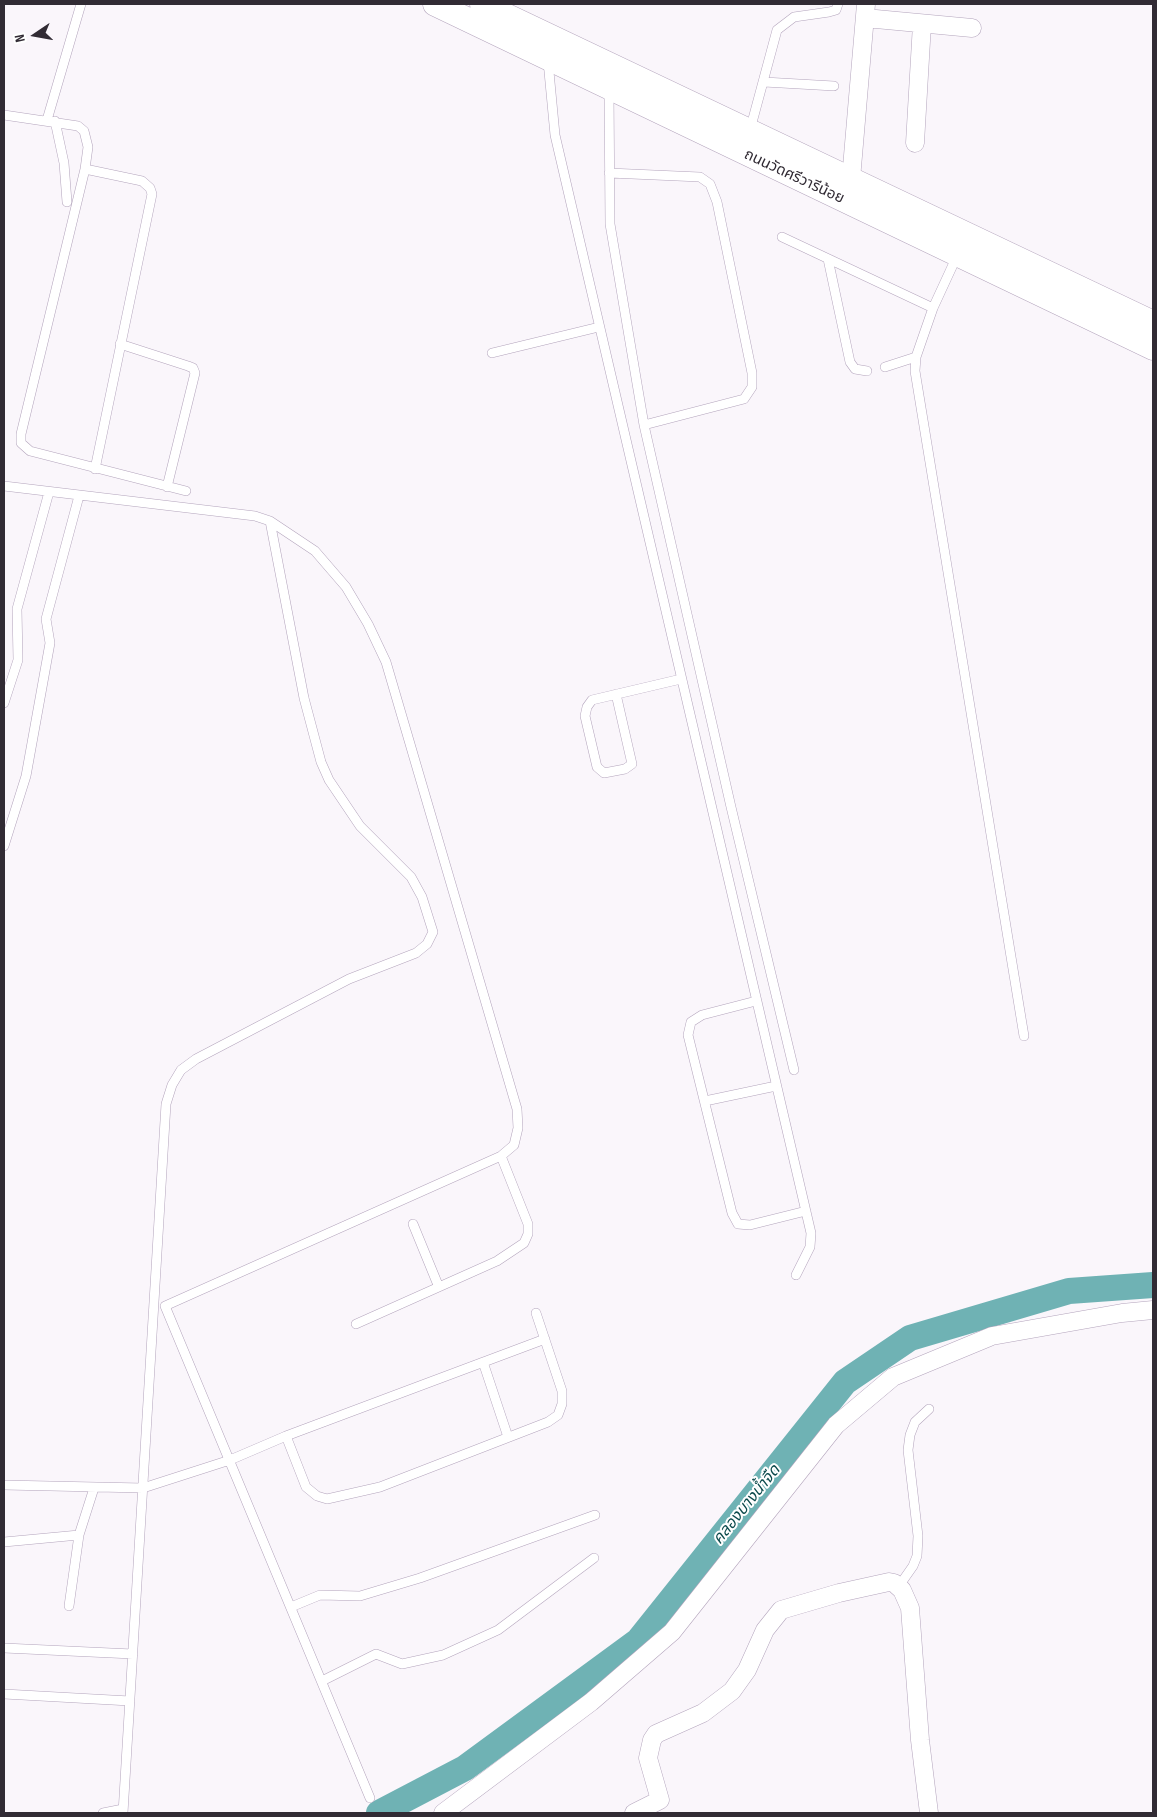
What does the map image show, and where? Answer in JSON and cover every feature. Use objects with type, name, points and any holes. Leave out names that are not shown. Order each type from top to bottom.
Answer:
[{"type":"main road","name":"ถนนวัดศรีวารีน้อย","points":[[435,4],[1153,348]]},
{"type":"main road","name":"ถนนวัดศรีวารีน้อย","points":[[482,4],[1153,324]]},
{"type":"street","points":[[851,179],[866,11],[922,24],[972,28]]},
{"type":"street","points":[[916,143],[922,24]]},
{"type":"street","points":[[443,1813],[591,1702],[672,1632],[836,1425],[894,1377],[992,1336],[1122,1313],[1153,1310]]},
{"type":"street","points":[[634,1813],[664,1807],[648,1758],[652,1740],[656,1734],[703,1713],[732,1691],[747,1670],[765,1630],[781,1610],[821,1597],[883,1583],[894,1583],[899,1586],[910,1608],[920,1740],[929,1813]]},
{"type":"lane","points":[[67,202],[64,163],[51,121],[81,4]]},
{"type":"lane","points":[[750,131],[764,82],[774,36],[781,26],[794,17],[836,10],[838,4]]},
{"type":"lane","points":[[548,58],[555,135],[806,1211],[810,1233],[810,1247],[796,1275]]},
{"type":"lane","points":[[764,82],[834,86]]},
{"type":"lane","points":[[609,88],[610,224],[644,425],[729,798],[794,1070]]},
{"type":"lane","points":[[4,115],[78,126],[84,131],[88,147],[20,434],[23,447],[30,451],[95,469],[186,491]]},
{"type":"lane","points":[[84,169],[142,182],[150,188],[152,194],[95,469]]},
{"type":"lane","points":[[609,173],[700,177],[710,184],[717,202],[752,373],[752,387],[744,399],[644,425]]},
{"type":"lane","points":[[782,237],[934,308]]},
{"type":"lane","points":[[958,255],[934,308],[916,357],[916,385],[1024,1036]]},
{"type":"lane","points":[[828,259],[850,362],[855,369],[866,371]]},
{"type":"lane","points":[[492,354],[599,327]]},
{"type":"lane","points":[[120,344],[194,368],[196,373],[167,487]]},
{"type":"lane","points":[[885,366],[916,357]]},
{"type":"lane","points":[[4,486],[255,516],[270,521],[315,551],[346,587],[368,624],[386,662],[518,1109],[518,1128],[514,1145],[501,1156],[165,1306],[154,1303]]},
{"type":"lane","points":[[4,703],[18,660],[18,609],[49,492]]},
{"type":"lane","points":[[4,846],[26,776],[50,642],[46,618],[79,496]]},
{"type":"lane","points":[[102,1813],[123,1811],[166,1104],[172,1085],[182,1070],[196,1059],[334,986],[416,953],[427,944],[433,932],[422,897],[411,876],[360,826],[329,780],[321,762],[304,698],[270,521]]},
{"type":"lane","points":[[616,694],[632,764],[625,769],[604,773],[597,767],[585,716],[586,708],[592,700],[616,694],[681,679]]},
{"type":"lane","points":[[756,1001],[702,1015],[691,1022],[688,1035],[732,1213],[738,1224],[750,1225],[806,1211]]},
{"type":"lane","points":[[705,1100],[776,1086]]},
{"type":"lane","points":[[356,1324],[438,1285],[497,1261],[524,1244],[528,1234],[528,1224],[501,1156]]},
{"type":"lane","points":[[413,1224],[438,1285]]},
{"type":"lane","points":[[165,1306],[370,1798]]},
{"type":"lane","points":[[286,1436],[306,1487],[317,1496],[328,1499],[380,1487],[548,1422],[558,1415],[562,1404],[562,1391],[536,1313]]},
{"type":"lane","points":[[4,1485],[143,1488],[230,1460],[286,1436],[545,1339]]},
{"type":"lane","points":[[483,1362],[508,1437]]},
{"type":"lane","points":[[899,1586],[914,1566],[917,1556],[918,1536],[908,1450],[910,1435],[915,1422],[929,1410]]},
{"type":"lane","points":[[69,1606],[79,1535],[94,1488]]},
{"type":"lane","points":[[291,1607],[320,1595],[360,1596],[412,1581],[595,1515]]},
{"type":"lane","points":[[4,1542],[79,1535]]},
{"type":"lane","points":[[322,1681],[376,1654],[402,1664],[451,1652],[498,1630],[594,1558]]},
{"type":"lane","points":[[4,1648],[133,1654]]},
{"type":"lane","points":[[4,1694],[130,1701]]},
{"type":"waterway","name":"คลองบางน้ำจืด","points":[[379,1813],[465,1768],[638,1641],[845,1382],[910,1338],[1069,1291],[1153,1285]]}]
